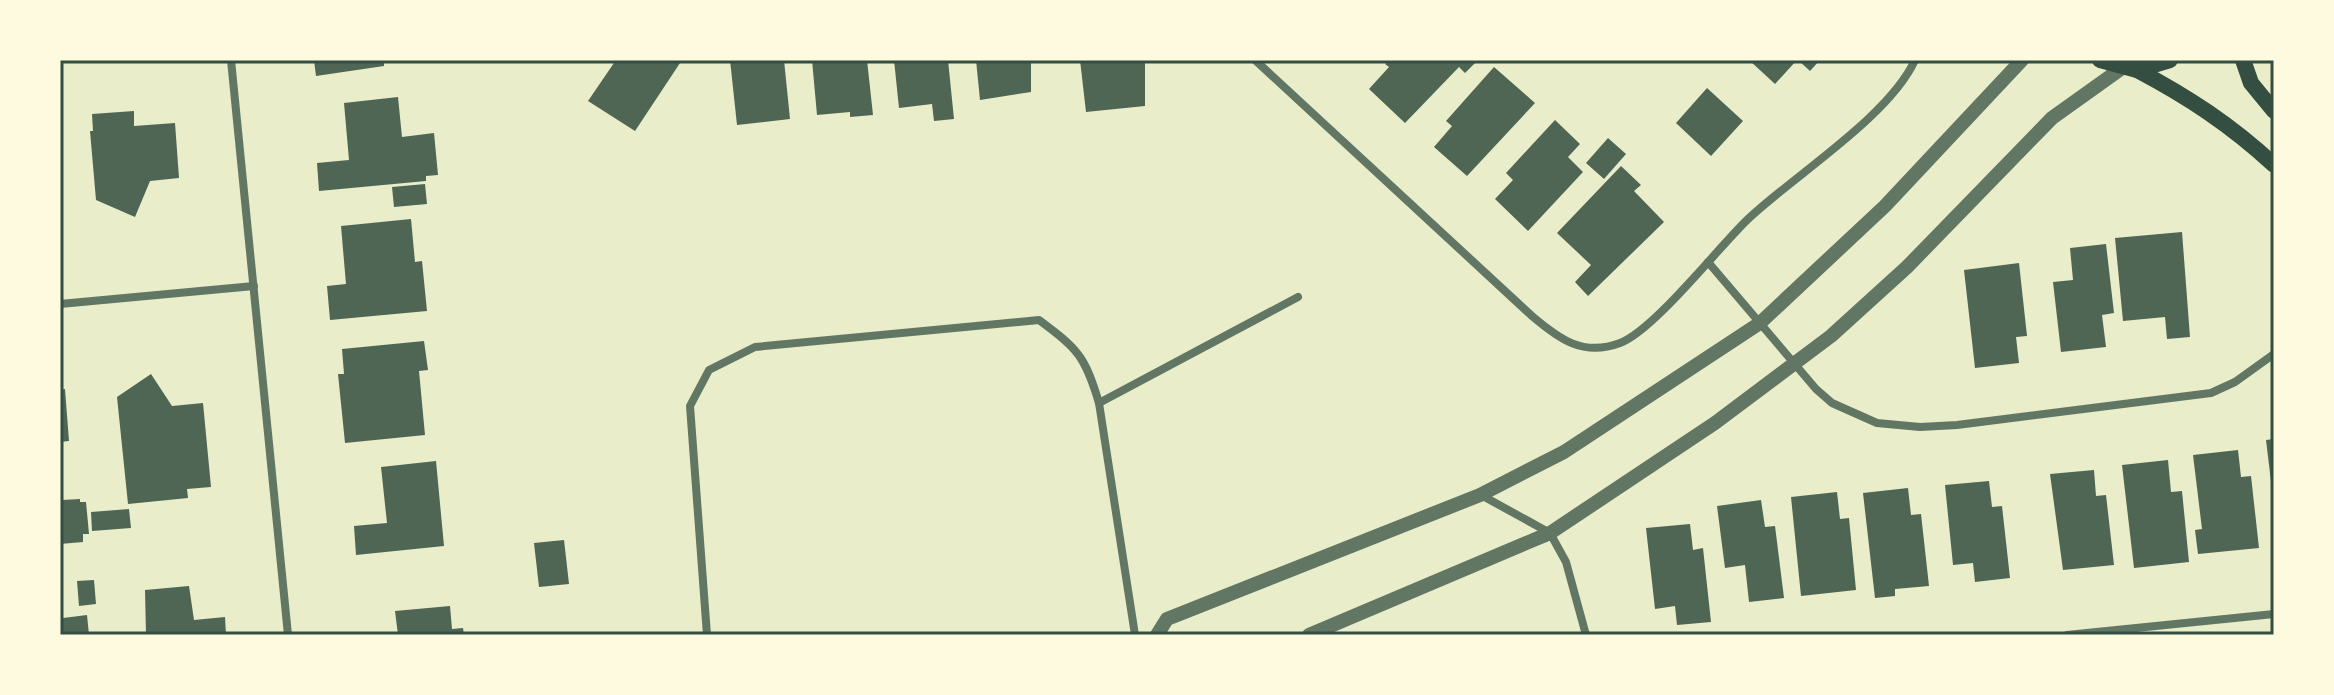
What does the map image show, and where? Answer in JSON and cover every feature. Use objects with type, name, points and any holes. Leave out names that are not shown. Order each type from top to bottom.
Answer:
[{"type":"main road","points":[[2100,60],[2129,69],[2192,99],[2232,126],[2274,165]]},
{"type":"main road","points":[[2129,69],[2170,60]]},
{"type":"main road","points":[[2243,60],[2251,83],[2274,111]]},
{"type":"street","points":[[231,60],[288,635]]},
{"type":"street","points":[[1255,60],[1532,316],[1560,339],[1592,349],[1622,342],[1634,335],[1748,219],[1847,136],[1906,77],[1915,60]]},
{"type":"street","points":[[1157,635],[1167,619],[1480,495],[1564,452],[1760,323],[1885,206],[2022,60]]},
{"type":"street","points":[[1309,635],[1550,533],[1794,366],[1907,267],[2052,118],[2129,69]]},
{"type":"street","points":[[1708,262],[1794,366],[1832,403],[1858,417],[1898,427],[2126,406],[2211,393],[2235,382],[2274,354]]},
{"type":"street","points":[[60,304],[254,286]]},
{"type":"street","points":[[1099,403],[1298,297]]},
{"type":"street","points":[[707,635],[690,406],[709,370],[755,347],[1039,320],[1073,346],[1089,366],[1099,403],[1135,635]]},
{"type":"street","points":[[1480,495],[1550,533],[1566,562],[1586,635]]},
{"type":"street","points":[[2067,635],[2274,614]]},
{"type":"building","points":[[314,60],[384,60],[384,66],[316,76]]},
{"type":"building","points":[[616,60],[682,60],[635,131],[588,101]]},
{"type":"building","points":[[730,60],[784,60],[790,119],[737,125]]},
{"type":"building","points":[[812,60],[867,60],[873,115],[850,117],[850,112],[817,115]]},
{"type":"building","points":[[894,60],[948,60],[954,119],[934,121],[932,104],[899,108]]},
{"type":"building","points":[[976,60],[1031,60],[1031,92],[980,100]]},
{"type":"building","points":[[1080,60],[1145,60],[1145,106],[1086,112]]},
{"type":"building","points":[[1389,60],[1478,60],[1465,73],[1459,67],[1405,123],[1369,89],[1389,67],[1385,64]]},
{"type":"building","points":[[1749,60],[1797,60],[1775,84]]},
{"type":"building","points":[[1798,60],[1820,60],[1810,71]]},
{"type":"building","points":[[1494,67],[1535,103],[1467,176],[1434,147],[1452,126],[1446,121]]},
{"type":"building","points":[[1707,88],[1743,121],[1711,156],[1676,123]]},
{"type":"building","points":[[398,97],[402,137],[434,133],[438,175],[426,176],[426,181],[319,191],[317,163],[349,160],[344,103]]},
{"type":"building","points":[[134,111],[134,126],[175,123],[179,178],[150,181],[135,217],[96,200],[90,131],[93,131],[92,114]]},
{"type":"building","points":[[1555,120],[1580,144],[1568,157],[1583,172],[1528,231],[1495,199],[1513,180],[1506,173]]},
{"type":"building","points":[[1608,138],[1626,154],[1604,179],[1586,163]]},
{"type":"building","points":[[1621,166],[1641,185],[1634,191],[1664,222],[1588,296],[1575,282],[1591,265],[1557,233]]},
{"type":"building","points":[[425,184],[427,204],[394,207],[392,187]]},
{"type":"building","points":[[411,219],[415,262],[422,261],[427,311],[330,320],[327,286],[346,284],[341,226]]},
{"type":"building","points":[[2182,232],[2190,337],[2167,339],[2165,317],[2123,321],[2115,238]]},
{"type":"building","points":[[2106,244],[2114,313],[2102,315],[2106,347],[2061,352],[2053,282],[2073,280],[2070,248]]},
{"type":"building","points":[[2019,263],[2027,336],[2016,337],[2019,363],[1975,368],[1964,270]]},
{"type":"building","points":[[424,341],[428,370],[419,371],[425,435],[345,443],[338,374],[344,374],[342,349]]},
{"type":"building","points":[[151,374],[172,406],[203,403],[211,487],[187,489],[188,498],[128,504],[117,397]]},
{"type":"building","points":[[65,389],[69,441],[60,442],[60,390]]},
{"type":"building","points":[[2274,439],[2274,490],[2272,490],[2266,440]]},
{"type":"building","points":[[2238,450],[2241,477],[2251,476],[2259,548],[2198,554],[2195,530],[2202,529],[2193,455]]},
{"type":"building","points":[[2168,460],[2171,492],[2182,491],[2189,562],[2134,568],[2122,465]]},
{"type":"building","points":[[436,461],[444,546],[356,555],[354,526],[387,523],[381,467]]},
{"type":"building","points":[[2094,470],[2096,496],[2106,495],[2114,565],[2063,570],[2050,474]]},
{"type":"building","points":[[1989,481],[1992,507],[2002,506],[2010,578],[1975,582],[1973,563],[1953,565],[1945,485]]},
{"type":"building","points":[[1908,488],[1911,515],[1921,514],[1929,586],[1895,589],[1895,596],[1875,598],[1863,493]]},
{"type":"building","points":[[1837,492],[1840,519],[1849,518],[1856,590],[1801,596],[1791,497]]},
{"type":"building","points":[[80,499],[80,502],[86,502],[89,534],[83,534],[83,542],[60,544],[62,500]]},
{"type":"building","points":[[1761,500],[1765,527],[1775,526],[1784,598],[1749,602],[1745,565],[1725,568],[1717,506]]},
{"type":"building","points":[[129,509],[131,528],[92,531],[91,512]]},
{"type":"building","points":[[1690,524],[1693,550],[1703,548],[1711,622],[1677,625],[1675,606],[1655,609],[1646,528]]},
{"type":"building","points":[[564,540],[569,584],[539,587],[534,543]]},
{"type":"building","points":[[94,580],[96,604],[79,606],[77,581]]},
{"type":"building","points":[[189,586],[194,620],[225,617],[226,635],[146,635],[145,590]]},
{"type":"building","points":[[450,606],[452,629],[463,628],[464,635],[398,635],[395,611]]},
{"type":"building","points":[[60,612],[63,618],[87,615],[89,635],[60,635]]}]
